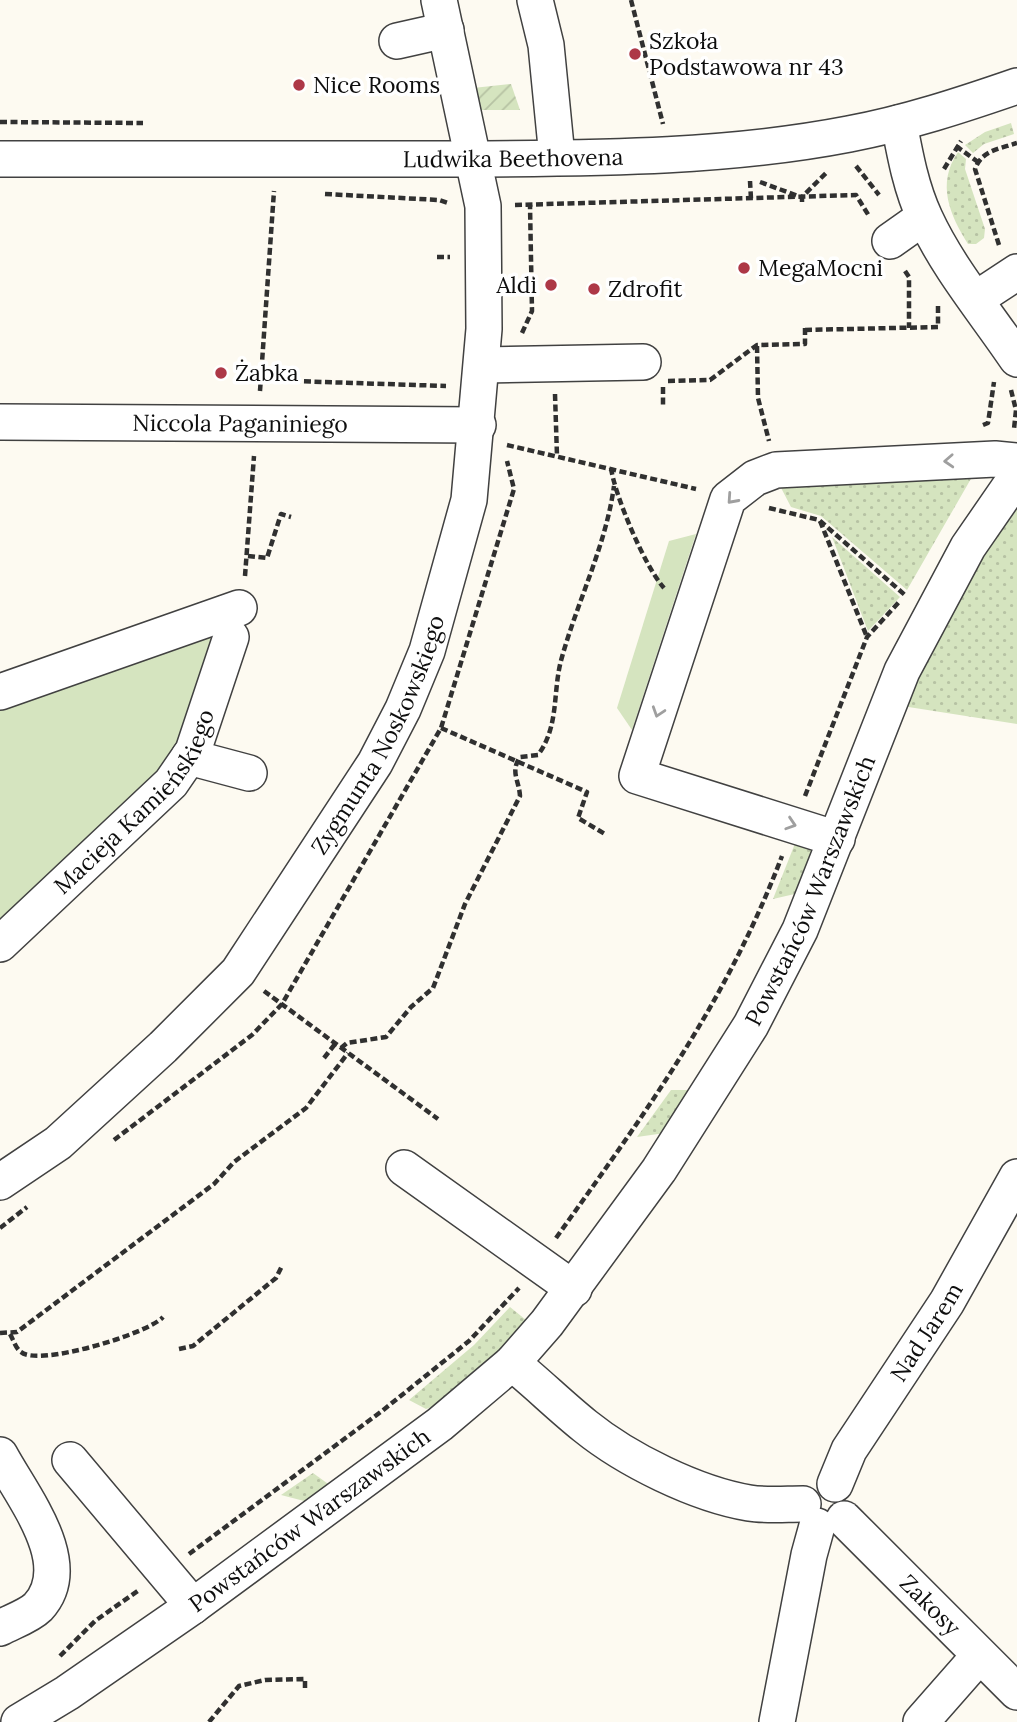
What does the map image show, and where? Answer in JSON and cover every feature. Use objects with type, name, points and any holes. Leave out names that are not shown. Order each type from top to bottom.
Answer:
[{"type":"street","points":[[535,0],[546,45],[557,157]]},
{"type":"street","points":[[397,41],[442,15]]},
{"type":"street","name":"Zygmunta Noskowskiego","points":[[0,1182],[58,1143],[163,1047],[238,972],[375,763],[403,709],[427,651],[456,560],[469,500],[491,435],[469,373],[483,206],[442,15]]},
{"type":"street","name":"Ludwika Beethovena","points":[[0,159],[473,159],[744,149],[899,123],[1017,86]]},
{"type":"street","points":[[899,123],[910,175],[906,230],[976,299],[1012,371]]},
{"type":"street","points":[[976,299],[1009,260]]},
{"type":"street","points":[[469,373],[643,362]]},
{"type":"street","name":"Niccola Paganiniego","points":[[0,422],[491,435]]},
{"type":"street","points":[[837,839],[637,776],[728,499],[769,471],[995,459],[1014,448]]},
{"type":"street","name":"Powstańców Warszawskich","points":[[19,1722],[67,1693],[193,1606],[440,1423],[512,1363],[574,1289],[693,1120],[739,1045],[794,942],[902,671],[968,547],[1017,476]]},
{"type":"street","name":"Macieja Kamieńskiego","points":[[0,692],[235,622],[208,712],[189,757],[171,783],[0,944]]},
{"type":"street","points":[[189,757],[249,773]]},
{"type":"street","points":[[404,1168],[574,1289]]},
{"type":"street","name":"Nad Jarem","points":[[822,1516],[812,1487],[819,1483],[835,1484],[849,1450],[947,1302],[1017,1177]]},
{"type":"street","points":[[512,1363],[585,1426],[617,1449],[658,1471],[730,1499],[822,1516],[808,1555],[777,1722]]},
{"type":"street","points":[[0,1455],[53,1555],[54,1576],[37,1608],[0,1628]]},
{"type":"street","points":[[70,1460],[193,1606]]},
{"type":"street","name":"Zakosy","points":[[822,1516],[885,1556],[979,1656],[1017,1692]]},
{"type":"street","points":[[921,1722],[979,1656]]},
{"type":"path","points":[[631,0],[661,113]]},
{"type":"path","points":[[649,126],[677,125]]},
{"type":"path","points":[[1009,260],[975,169],[985,153],[1017,143]]},
{"type":"path","points":[[956,146],[978,162]]},
{"type":"path","points":[[848,163],[865,175],[906,230]]},
{"type":"path","points":[[751,199],[750,176],[802,200]]},
{"type":"path","points":[[802,200],[822,177]]},
{"type":"path","points":[[275,180],[262,378],[446,387],[469,373]]},
{"type":"path","points":[[323,193],[334,197],[439,200],[459,207]]},
{"type":"path","points":[[679,194],[680,200]]},
{"type":"path","points":[[515,205],[680,200],[802,200],[856,195]]},
{"type":"path","points":[[521,334],[532,311],[530,205]]},
{"type":"path","points":[[663,405],[662,381],[710,380],[757,345],[805,344],[805,328],[938,327],[938,319]]},
{"type":"path","points":[[757,345],[758,398],[768,438]]},
{"type":"path","points":[[1012,371],[1016,410],[1014,448]]},
{"type":"path","points":[[550,387],[555,396],[557,456]]},
{"type":"path","points":[[491,435],[557,456],[708,492]]},
{"type":"path","points":[[250,529],[254,443]]},
{"type":"path","points":[[611,468],[614,486],[654,577],[689,616]]},
{"type":"path","points":[[341,1048],[347,1044],[386,1037],[411,1007],[433,988],[465,904],[520,796],[514,773],[517,761],[520,757],[538,755],[554,723],[561,660],[601,540],[614,486]]},
{"type":"path","points":[[248,556],[267,558],[281,514],[291,517]]},
{"type":"path","points":[[819,520],[905,595],[867,638],[853,602],[819,520]]},
{"type":"path","points":[[441,728],[587,792],[578,818],[605,834]]},
{"type":"path","points":[[238,972],[438,1119]]},
{"type":"path","points":[[324,1058],[335,1044]]},
{"type":"path","points":[[0,1333],[10,1334],[72,1293],[214,1184],[234,1162],[306,1108],[348,1053]]},
{"type":"path","points":[[178,1349],[193,1346],[276,1279],[282,1266]]},
{"type":"path","points":[[10,1334],[20,1352],[28,1356],[74,1353],[140,1333],[163,1317]]},
{"type":"path","points":[[209,1722],[239,1686],[265,1680],[305,1679],[305,1688]]},
{"type":"green space","points":[[511,84],[520,110],[479,110],[473,88]]},
{"type":"green space","points":[[1011,123],[1014,134],[984,144],[973,153],[965,145],[985,132]]},
{"type":"green space","points":[[958,152],[966,159],[965,169],[985,229],[984,238],[976,244],[968,244],[951,211],[948,199],[948,176]]},
{"type":"green space","points":[[976,470],[907,590],[821,516],[791,507],[778,482]]},
{"type":"green space","points":[[1017,502],[1017,724],[902,706],[972,568]]},
{"type":"green space","points":[[696,534],[632,730],[617,708],[669,541]]},
{"type":"green space","points":[[832,537],[900,597],[868,631]]},
{"type":"green space","points":[[209,633],[220,639],[191,720],[168,761],[0,921],[0,707]]},
{"type":"green space","points":[[798,836],[808,841],[814,851],[799,893],[773,899]]},
{"type":"green space","points":[[671,1090],[696,1090],[665,1133],[637,1137]]},
{"type":"green space","points":[[510,1307],[526,1320],[466,1384],[439,1404],[426,1409],[409,1400],[474,1345]]},
{"type":"green space","points":[[313,1473],[331,1486],[308,1502],[281,1495]]},
{"type":"place","name":"Szkoła Podstawowa nr 43","points":[[635,54]]},
{"type":"place","name":"Nice Rooms","points":[[299,85]]},
{"type":"place","name":"MegaMocni","points":[[744,268]]},
{"type":"place","name":"Aldi","points":[[551,285]]},
{"type":"place","name":"Zdrofit","points":[[594,289]]},
{"type":"place","name":"Żabka","points":[[221,373]]}]
